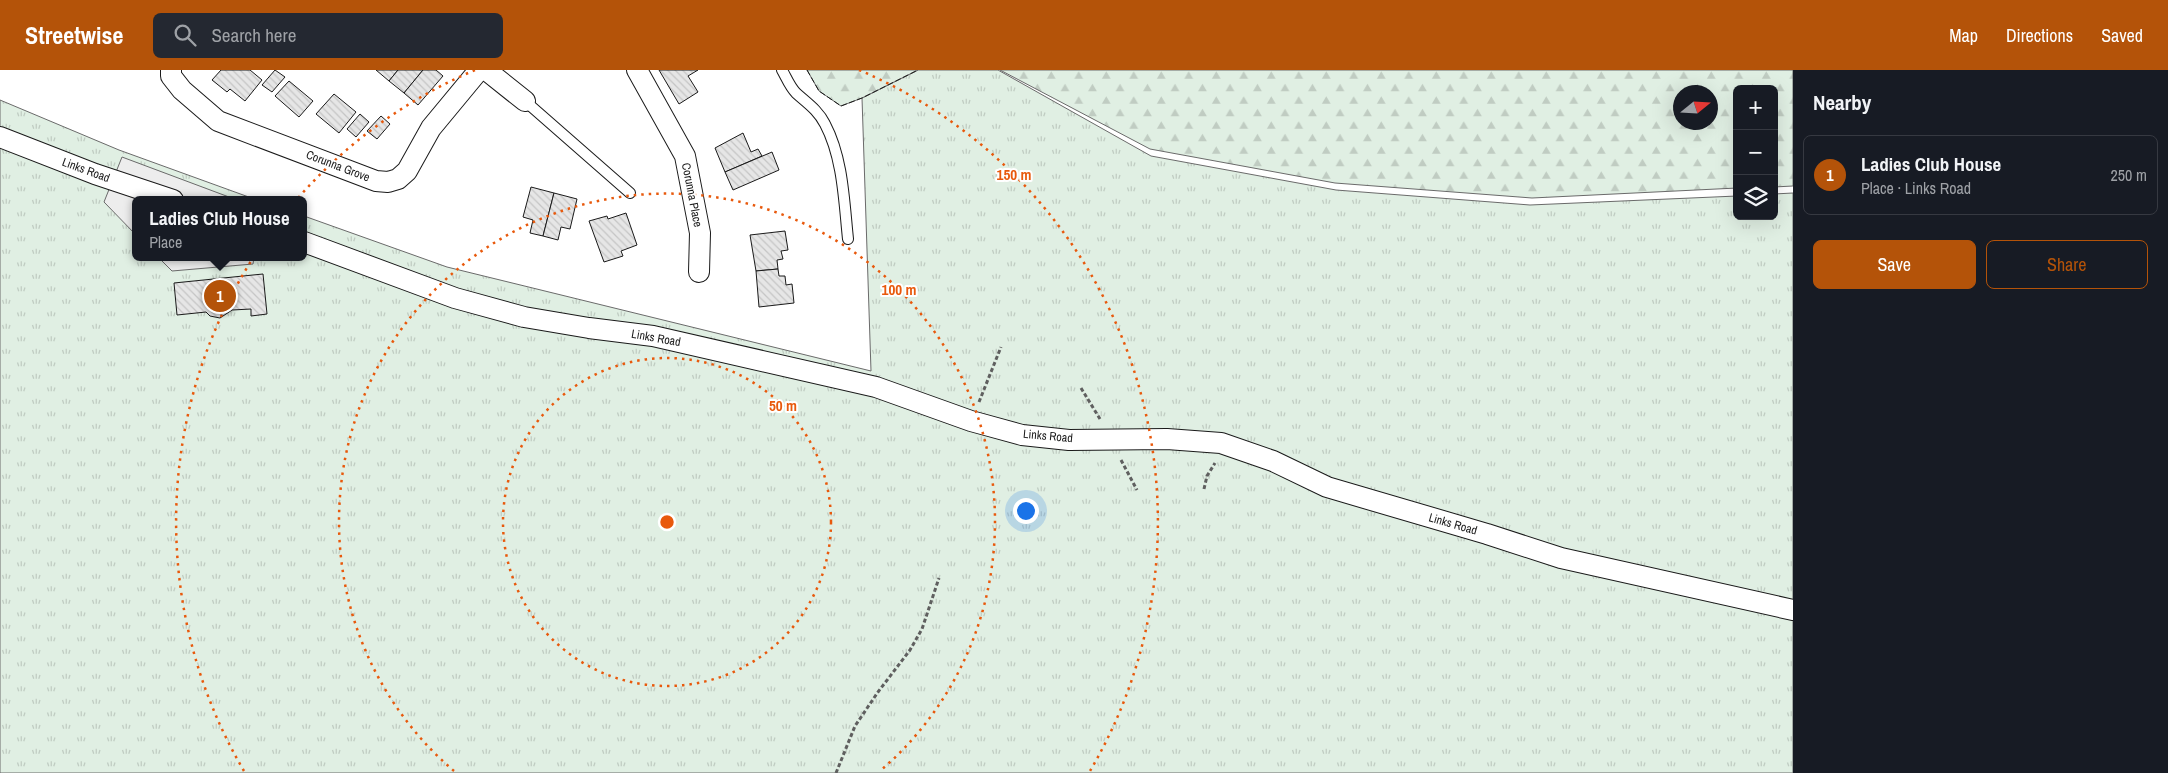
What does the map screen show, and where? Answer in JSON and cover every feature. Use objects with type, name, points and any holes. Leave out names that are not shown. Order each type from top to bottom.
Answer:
[{"type":"street","name":"Corunna Grove","points":[[171,70],[171,76],[182,90],[218,121],[376,181],[388,182],[398,179],[407,171],[431,128],[479,70]]},
{"type":"street","points":[[486,70],[525,100]]},
{"type":"street","name":"Corunna Place","points":[[637,70],[685,156],[700,233],[699,272]]},
{"type":"street","name":"Links Road","points":[[0,137],[95,174],[161,196]]},
{"type":"street","name":"Links Road","points":[[307,243],[455,298],[524,317],[653,336],[876,387],[971,421],[1022,435],[1069,440],[1167,439],[1221,443],[1273,461],[1327,487],[1488,534],[1561,558],[1793,610]]},
{"type":"lane","points":[[782,70],[795,92],[814,108],[824,123],[831,139],[838,159],[848,239]]},
{"type":"lane","points":[[525,100],[630,192]]},
{"type":"path","points":[[971,421],[1001,347]]},
{"type":"path","points":[[1204,489],[1207,476],[1218,457],[1221,443]]},
{"type":"path","points":[[836,773],[855,726],[910,650],[922,628],[939,578]]},
{"type":"green space","points":[[807,70],[918,70],[862,98],[841,106],[819,91]]},
{"type":"green space","points":[[918,70],[998,70],[1151,156],[1336,190],[1530,205],[1733,196],[1733,220],[1778,220],[1778,194],[1793,193],[1793,773],[0,773],[0,100],[119,150],[246,196],[132,196],[132,261],[307,261],[307,217],[447,267],[871,371],[862,98]]},
{"type":"green space","points":[[1000,70],[1793,70],[1793,186],[1778,187],[1778,85],[1733,85],[1733,188],[1532,198],[1335,183],[1150,149]]},
{"type":"shaded area","points":[[122,157],[226,196],[132,196],[132,231],[104,202]]},
{"type":"shaded area","points":[[162,261],[253,261],[253,264],[172,271]]},
{"type":"building","points":[[221,70],[250,70],[262,80],[245,101],[230,89],[227,92],[212,80]]},
{"type":"building","points":[[275,70],[285,77],[272,92],[262,85]]},
{"type":"building","points":[[376,70],[398,70],[389,81]]},
{"type":"building","points":[[398,70],[423,70],[404,93],[389,81]]},
{"type":"building","points":[[423,70],[436,70],[443,76],[418,105],[404,93]]},
{"type":"building","points":[[659,70],[698,70],[688,76],[698,92],[679,104]]},
{"type":"building","points":[[289,81],[313,101],[299,117],[275,96]]},
{"type":"building","points":[[334,94],[356,112],[339,133],[316,114]]},
{"type":"building","points":[[360,114],[369,122],[356,137],[347,129]]},
{"type":"building","points":[[381,116],[390,124],[377,139],[367,131]]},
{"type":"building","points":[[743,133],[751,152],[758,149],[762,156],[725,172],[715,148]]},
{"type":"building","points":[[772,152],[779,170],[733,190],[725,172]]},
{"type":"building","points":[[531,187],[554,193],[543,236],[530,233],[533,220],[523,217]]},
{"type":"building","points":[[554,193],[577,199],[570,229],[561,227],[558,240],[543,236]]},
{"type":"building","points":[[626,213],[637,245],[621,251],[623,256],[604,262],[589,221],[607,216],[608,219]]},
{"type":"building","points":[[785,231],[788,250],[781,251],[783,259],[777,260],[778,269],[756,271],[750,235]]},
{"type":"building","points":[[778,269],[779,276],[785,276],[786,285],[792,284],[794,303],[759,307],[756,271]]},
{"type":"building","points":[[263,274],[267,314],[251,316],[251,309],[232,310],[220,318],[210,316],[206,312],[177,315],[174,283]]},
{"type":"fence","points":[[807,70],[819,91],[841,106],[862,98],[918,70]]},
{"type":"place","name":"Ladies Club House","points":[[220,296]]}]
